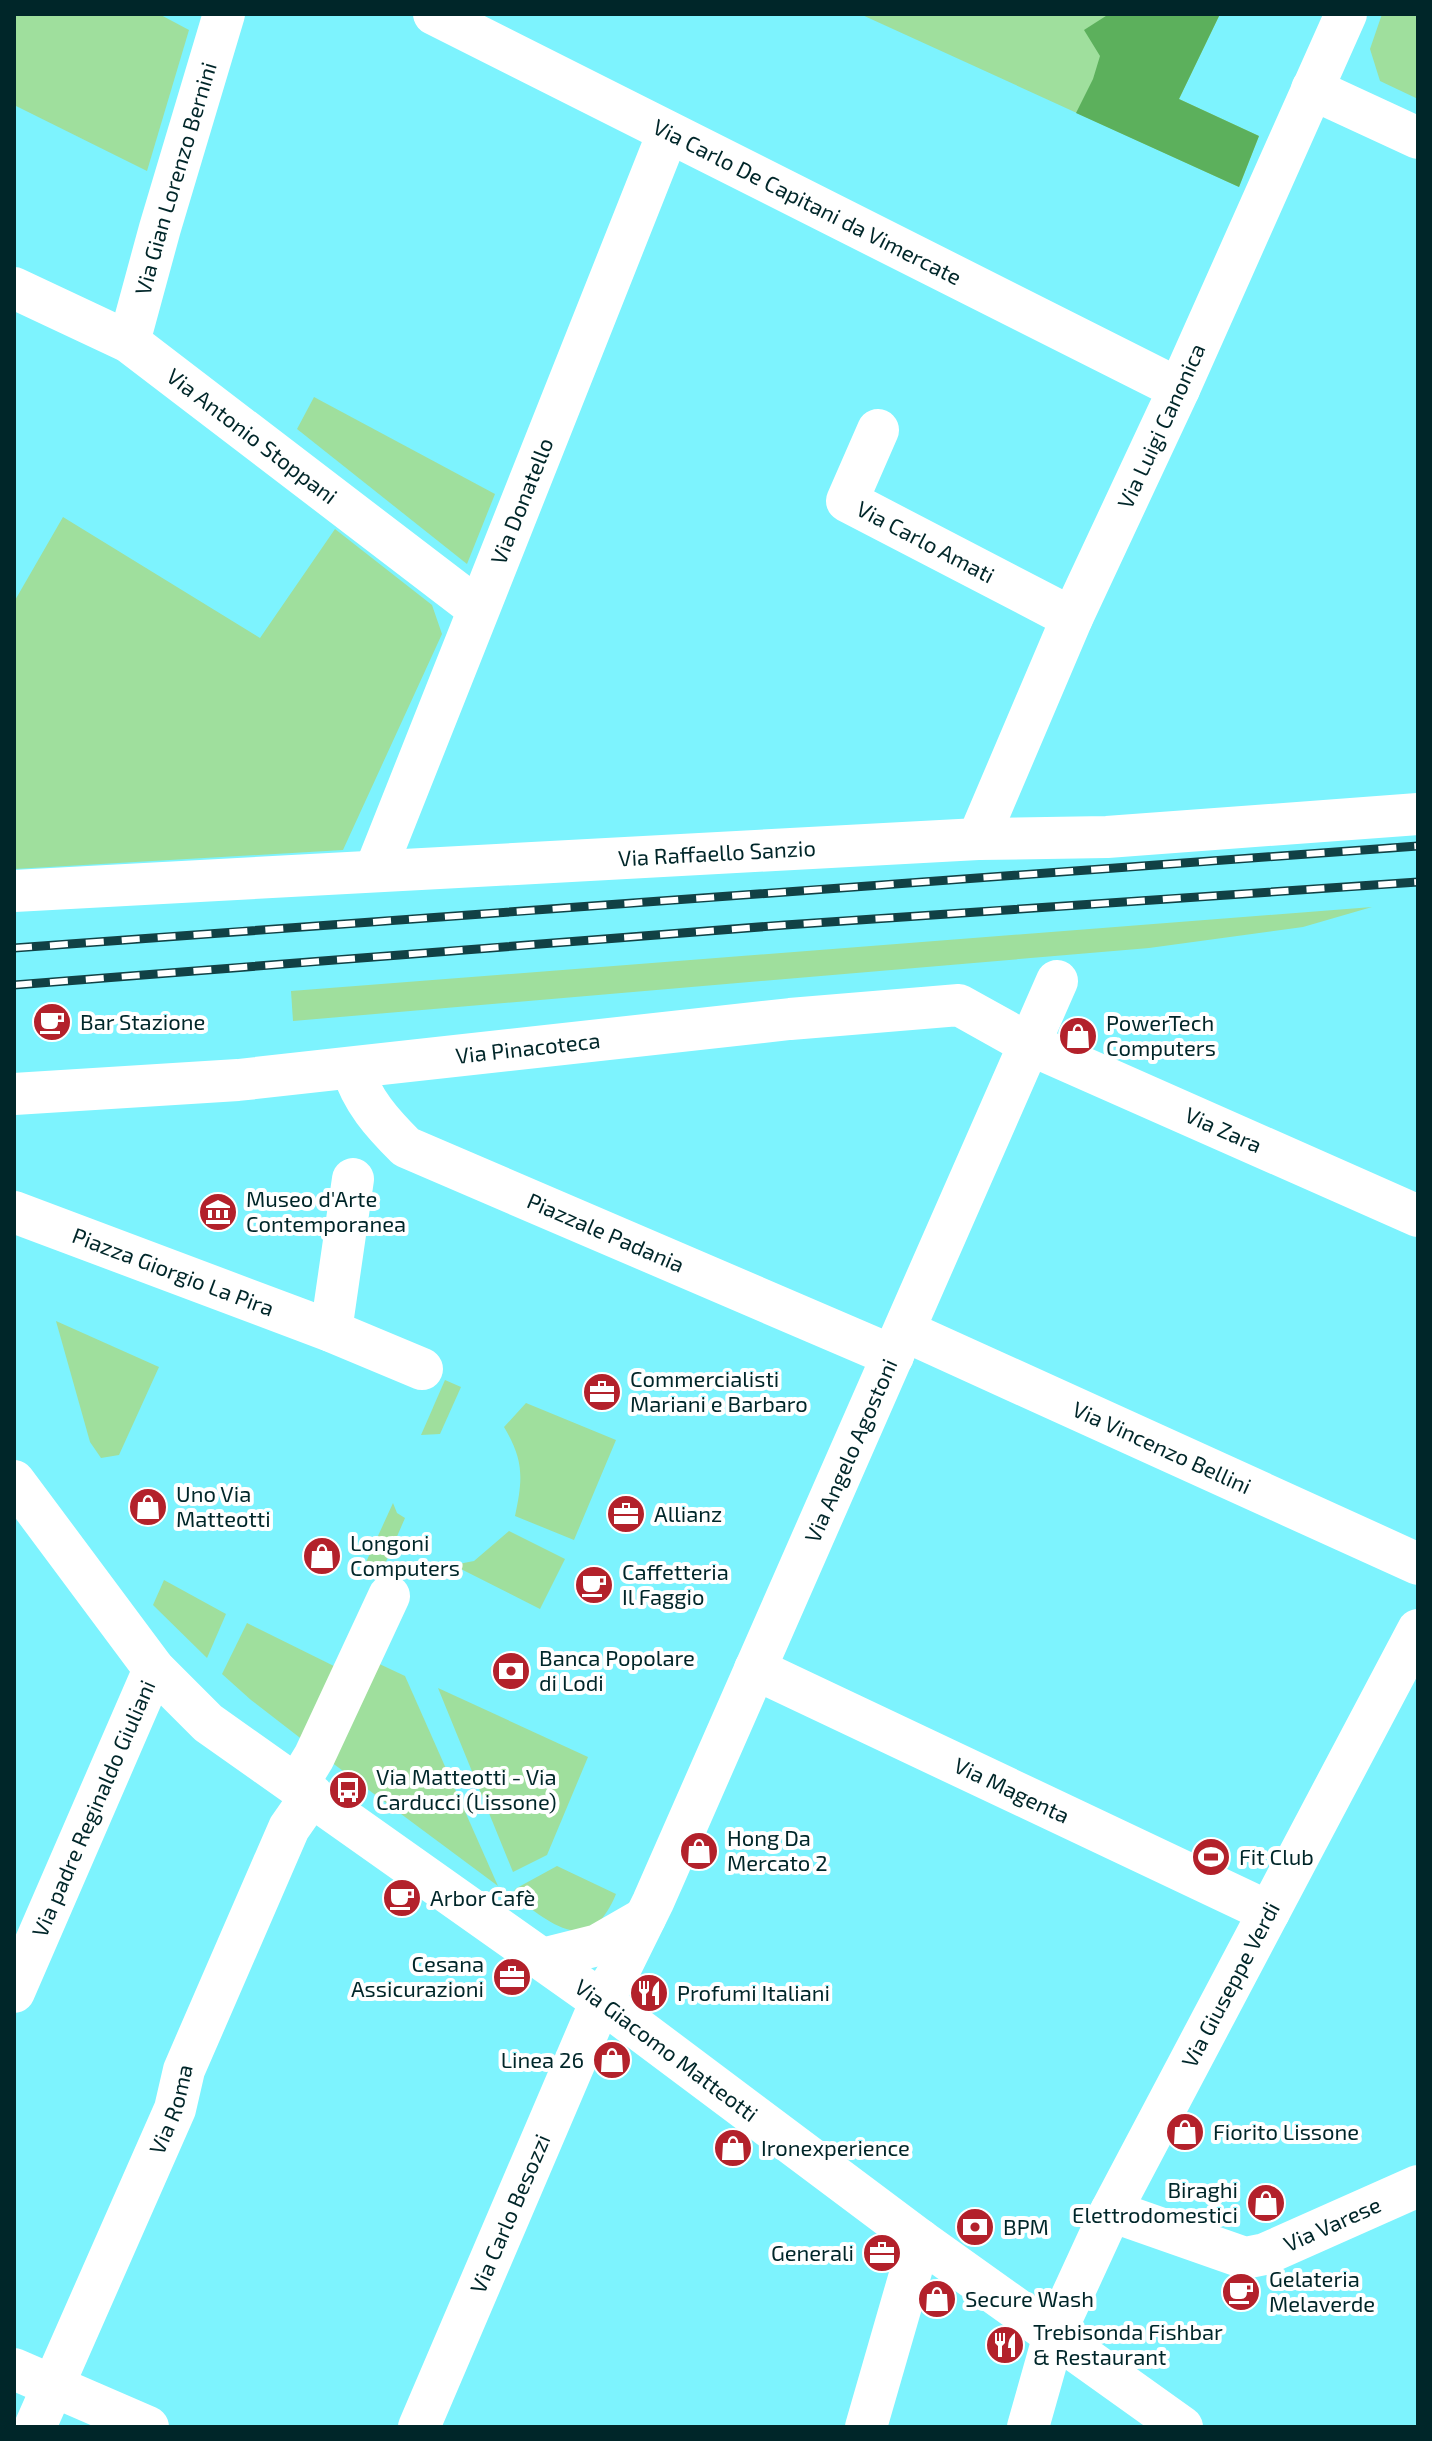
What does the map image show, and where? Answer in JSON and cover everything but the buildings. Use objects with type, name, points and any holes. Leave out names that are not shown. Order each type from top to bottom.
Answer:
[{"type":"street","name":"Via Gian Lorenzo Bernini","points":[[129,342],[224,14]]},
{"type":"street","name":"Via Carlo De Capitani da Vimercate","points":[[434,14],[1179,389]]},
{"type":"street","name":"Via Luigi Canonica","points":[[978,839],[1072,618],[1293,138],[1346,14]]},
{"type":"street","points":[[1312,89],[1418,138]]},
{"type":"street","name":"Via Donatello","points":[[375,871],[668,133]]},
{"type":"street","name":"Via Antonio Stoppani","points":[[14,288],[129,342],[477,608]]},
{"type":"street","name":"Via Carlo Amati","points":[[878,430],[847,501],[1072,618]]},
{"type":"street","name":"Via Raffaello Sanzio","points":[[14,891],[978,839],[1107,837],[1418,814]]},
{"type":"street","name":"Via Angelo Agostoni","points":[[601,2001],[645,1918],[1057,981]]},
{"type":"street","name":"Via Pinacoteca","points":[[14,1094],[238,1080],[790,1019],[959,1005],[1029,1044]]},
{"type":"street","name":"Via Zara","points":[[1029,1044],[1418,1216]]},
{"type":"street","name":"Piazzale Padania","points":[[352,1068],[375,1116],[406,1147],[899,1343]]},
{"type":"street","points":[[331,1331],[353,1179]]},
{"type":"street","name":"Piazza Giorgio La Pira","points":[[14,1212],[331,1331],[422,1369]]},
{"type":"street","name":"Via Vincenzo Bellini","points":[[899,1343],[1418,1564]]},
{"type":"street","name":"Via Giacomo Matteotti","points":[[14,1481],[154,1669],[208,1723],[601,2001],[920,2240],[1182,2427]]},
{"type":"street","points":[[305,1790],[314,1757],[389,1596]]},
{"type":"street","name":"Via Giuseppe Verdi","points":[[1028,2427],[1054,2335],[1111,2211],[1418,1630]]},
{"type":"street","name":"Via padre Reginaldo Giuliani","points":[[14,1992],[154,1669]]},
{"type":"street","name":"Via Magenta","points":[[755,1669],[1269,1912]]},
{"type":"street","name":"Via Roma","points":[[35,2427],[175,2109],[184,2070],[305,1790]]},
{"type":"street","points":[[542,1959],[598,1945],[645,1918]]},
{"type":"street","name":"Via Carlo Besozzi","points":[[419,2427],[601,2001]]},
{"type":"street","name":"Via Varese","points":[[1111,2211],[1245,2258],[1265,2254],[1415,2194]]},
{"type":"street","points":[[866,2427],[920,2240]]},
{"type":"street","points":[[14,2369],[148,2427]]},
{"type":"green space","points":[[14,14],[159,14],[189,30],[147,171],[14,105]]},
{"type":"green space","points":[[860,14],[1220,14],[1179,99],[1259,136],[1239,187]]},
{"type":"green space","points":[[1109,14],[1220,14],[1179,99],[1259,136],[1239,187],[1076,113],[1093,79],[1100,56],[1084,30]]},
{"type":"green space","points":[[1382,14],[1418,14],[1418,99],[1380,81],[1370,49]]},
{"type":"green space","points":[[314,397],[495,494],[467,564],[297,429]]},
{"type":"green space","points":[[63,517],[260,638],[335,529],[432,605],[442,634],[343,850],[14,869],[14,602]]},
{"type":"green space","points":[[1372,907],[1303,927],[1149,948],[293,1021],[291,991]]},
{"type":"green space","points":[[56,1321],[159,1367],[119,1455],[101,1458],[90,1442]]},
{"type":"green space","points":[[445,1380],[461,1387],[440,1434],[421,1435]]},
{"type":"green space","points":[[526,1403],[616,1440],[574,1540],[515,1516],[520,1470],[504,1427]]},
{"type":"green space","points":[[393,1503],[397,1513],[405,1518],[379,1578],[362,1571]]},
{"type":"green space","points":[[509,1531],[565,1559],[540,1609],[453,1565],[474,1561]]},
{"type":"green space","points":[[164,1580],[226,1614],[207,1658],[153,1605]]},
{"type":"green space","points":[[247,1623],[342,1670],[308,1744],[222,1674]]},
{"type":"green space","points":[[373,1661],[405,1676],[498,1886],[327,1759]]},
{"type":"green space","points":[[438,1688],[588,1757],[547,1855],[513,1872]]},
{"type":"green space","points":[[557,1866],[616,1894],[594,1926],[582,1931],[569,1930],[542,1917],[513,1896],[515,1889]]},
{"type":"railway","points":[[14,948],[1418,846]]},
{"type":"railway","points":[[14,985],[785,925],[1418,882]]},
{"type":"place","name":"Bar Stazione","points":[[52,1022]]},
{"type":"place","name":"PowerTech Computers","points":[[1078,1036]]},
{"type":"place","name":"Museo d'Arte Contemporanea","points":[[218,1212]]},
{"type":"place","name":"Commercialisti Mariani e Barbaro","points":[[602,1392]]},
{"type":"place","name":"Uno Via Matteotti","points":[[148,1507]]},
{"type":"place","name":"Allianz","points":[[626,1514]]},
{"type":"place","name":"Longoni Computers","points":[[322,1556]]},
{"type":"place","name":"Caffetteria Il Faggio","points":[[594,1585]]},
{"type":"place","name":"Banca Popolare di Lodi","points":[[511,1671]]},
{"type":"place","name":"Via Matteotti - Via Carducci (Lissone)","points":[[348,1790]]},
{"type":"place","name":"Hong Da Mercato 2","points":[[699,1851]]},
{"type":"place","name":"Fit Club","points":[[1211,1857]]},
{"type":"place","name":"Arbor Cafè","points":[[402,1898]]},
{"type":"place","name":"Cesana Assicurazioni","points":[[512,1977]]},
{"type":"place","name":"Profumi Italiani","points":[[649,1993]]},
{"type":"place","name":"Linea 26","points":[[612,2060]]},
{"type":"place","name":"Fiorito Lissone","points":[[1185,2132]]},
{"type":"place","name":"Ironexperience","points":[[733,2148]]},
{"type":"place","name":"Biraghi Elettrodomestici","points":[[1266,2203]]},
{"type":"place","name":"BPM","points":[[975,2227]]},
{"type":"place","name":"Generali","points":[[882,2253]]},
{"type":"place","name":"Gelateria Melaverde","points":[[1241,2292]]},
{"type":"place","name":"Secure Wash","points":[[937,2299]]},
{"type":"place","name":"Trebisonda Fishbar & Restaurant","points":[[1005,2345]]}]
